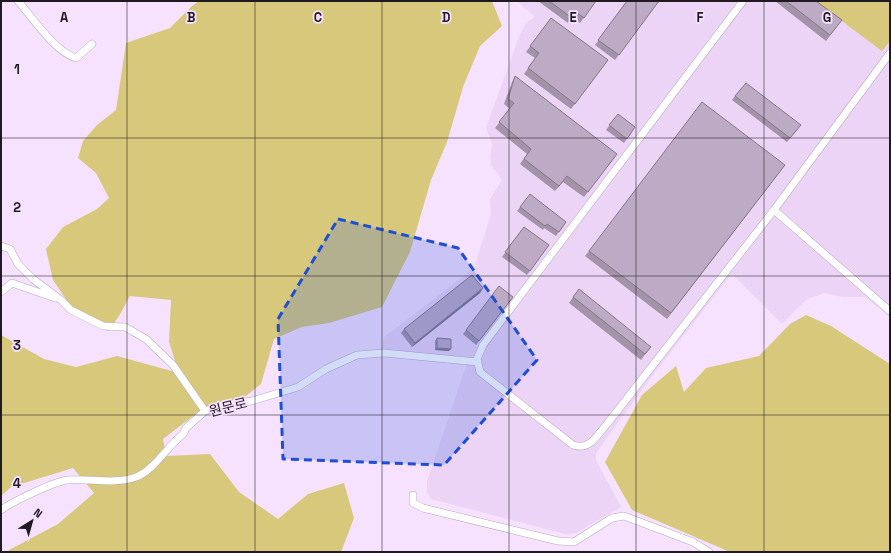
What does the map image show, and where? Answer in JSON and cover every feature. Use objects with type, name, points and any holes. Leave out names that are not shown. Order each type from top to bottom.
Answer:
[{"type":"street","points":[[18,1],[48,36],[68,56],[76,58],[92,44]]},
{"type":"street","points":[[743,1],[483,345],[478,362],[480,372],[566,440],[579,447],[590,444],[607,424],[774,210],[890,53]]},
{"type":"street","points":[[774,210],[890,311]]},
{"type":"street","points":[[1,246],[10,249],[18,264],[71,310],[103,326],[124,326],[146,339],[173,365],[205,411]]},
{"type":"street","points":[[1,292],[12,284],[61,300]]},
{"type":"street","name":"원문로","points":[[1,510],[30,495],[67,480],[112,481],[136,477],[148,470],[205,411],[219,406],[252,401],[298,387],[326,369],[357,354],[384,353],[478,362]]},
{"type":"street","points":[[413,495],[413,503],[423,508],[558,541],[574,542],[612,518],[624,516],[692,542],[709,552]]},
{"type":"highlighted area","points":[[338,219],[458,248],[537,360],[444,465],[283,459],[278,319]]},
{"type":"shaded area","points":[[199,1],[492,1],[502,26],[480,46],[463,87],[447,142],[431,180],[410,252],[382,307],[329,323],[302,327],[274,339],[261,384],[242,399],[202,409],[163,439],[166,456],[210,454],[239,492],[278,519],[308,494],[344,483],[354,518],[341,552],[8,552],[9,550],[58,524],[94,493],[73,468],[11,487],[1,496],[1,335],[44,359],[76,367],[117,356],[179,373],[169,342],[171,300],[130,296],[119,316],[108,331],[78,317],[53,280],[46,249],[63,227],[97,209],[109,198],[96,173],[78,158],[83,141],[97,125],[116,110],[126,43],[170,28]]},
{"type":"shaded area","points":[[517,1],[890,1],[890,317],[865,297],[842,297],[825,293],[807,299],[782,324],[734,276],[730,276],[644,387],[596,453],[596,460],[621,507],[576,533],[565,534],[431,499],[427,492],[427,481],[469,357],[381,349],[384,337],[474,268],[491,214],[490,199],[502,180],[491,165],[490,157],[492,144],[486,128],[520,34],[527,22],[535,17]]},
{"type":"shaded area","points":[[815,1],[889,1],[890,41],[882,51]]},
{"type":"shaded area","points":[[806,315],[831,326],[890,364],[890,552],[730,552],[632,510],[605,462],[642,395],[676,366],[684,392],[706,368],[759,356],[790,324]]},
{"type":"building","points":[[549,1],[596,1],[584,18],[576,12],[572,18]]},
{"type":"building","points":[[627,1],[659,1],[619,55],[598,40]]},
{"type":"building","points":[[786,1],[816,1],[842,20],[830,35]]},
{"type":"building","points":[[551,18],[608,60],[575,104],[528,68],[539,53],[530,46]]},
{"type":"building","points":[[515,76],[617,154],[588,192],[567,176],[559,186],[524,159],[531,149],[499,122],[514,103],[508,99]]},
{"type":"building","points":[[746,83],[801,125],[790,138],[735,96]]},
{"type":"building","points":[[702,102],[785,165],[671,313],[589,251]]},
{"type":"building","points":[[618,114],[635,127],[627,139],[609,125]]},
{"type":"building","points":[[530,194],[566,222],[559,232],[547,224],[545,226],[520,207]]},
{"type":"building","points":[[524,227],[549,245],[530,271],[505,252]]},
{"type":"building","points":[[472,275],[483,288],[415,343],[404,329]]},
{"type":"building","points":[[499,286],[513,297],[479,341],[466,330]]},
{"type":"building","points":[[579,289],[651,347],[645,354],[573,297]]},
{"type":"building","points":[[437,338],[451,339],[451,349],[437,348]]}]
